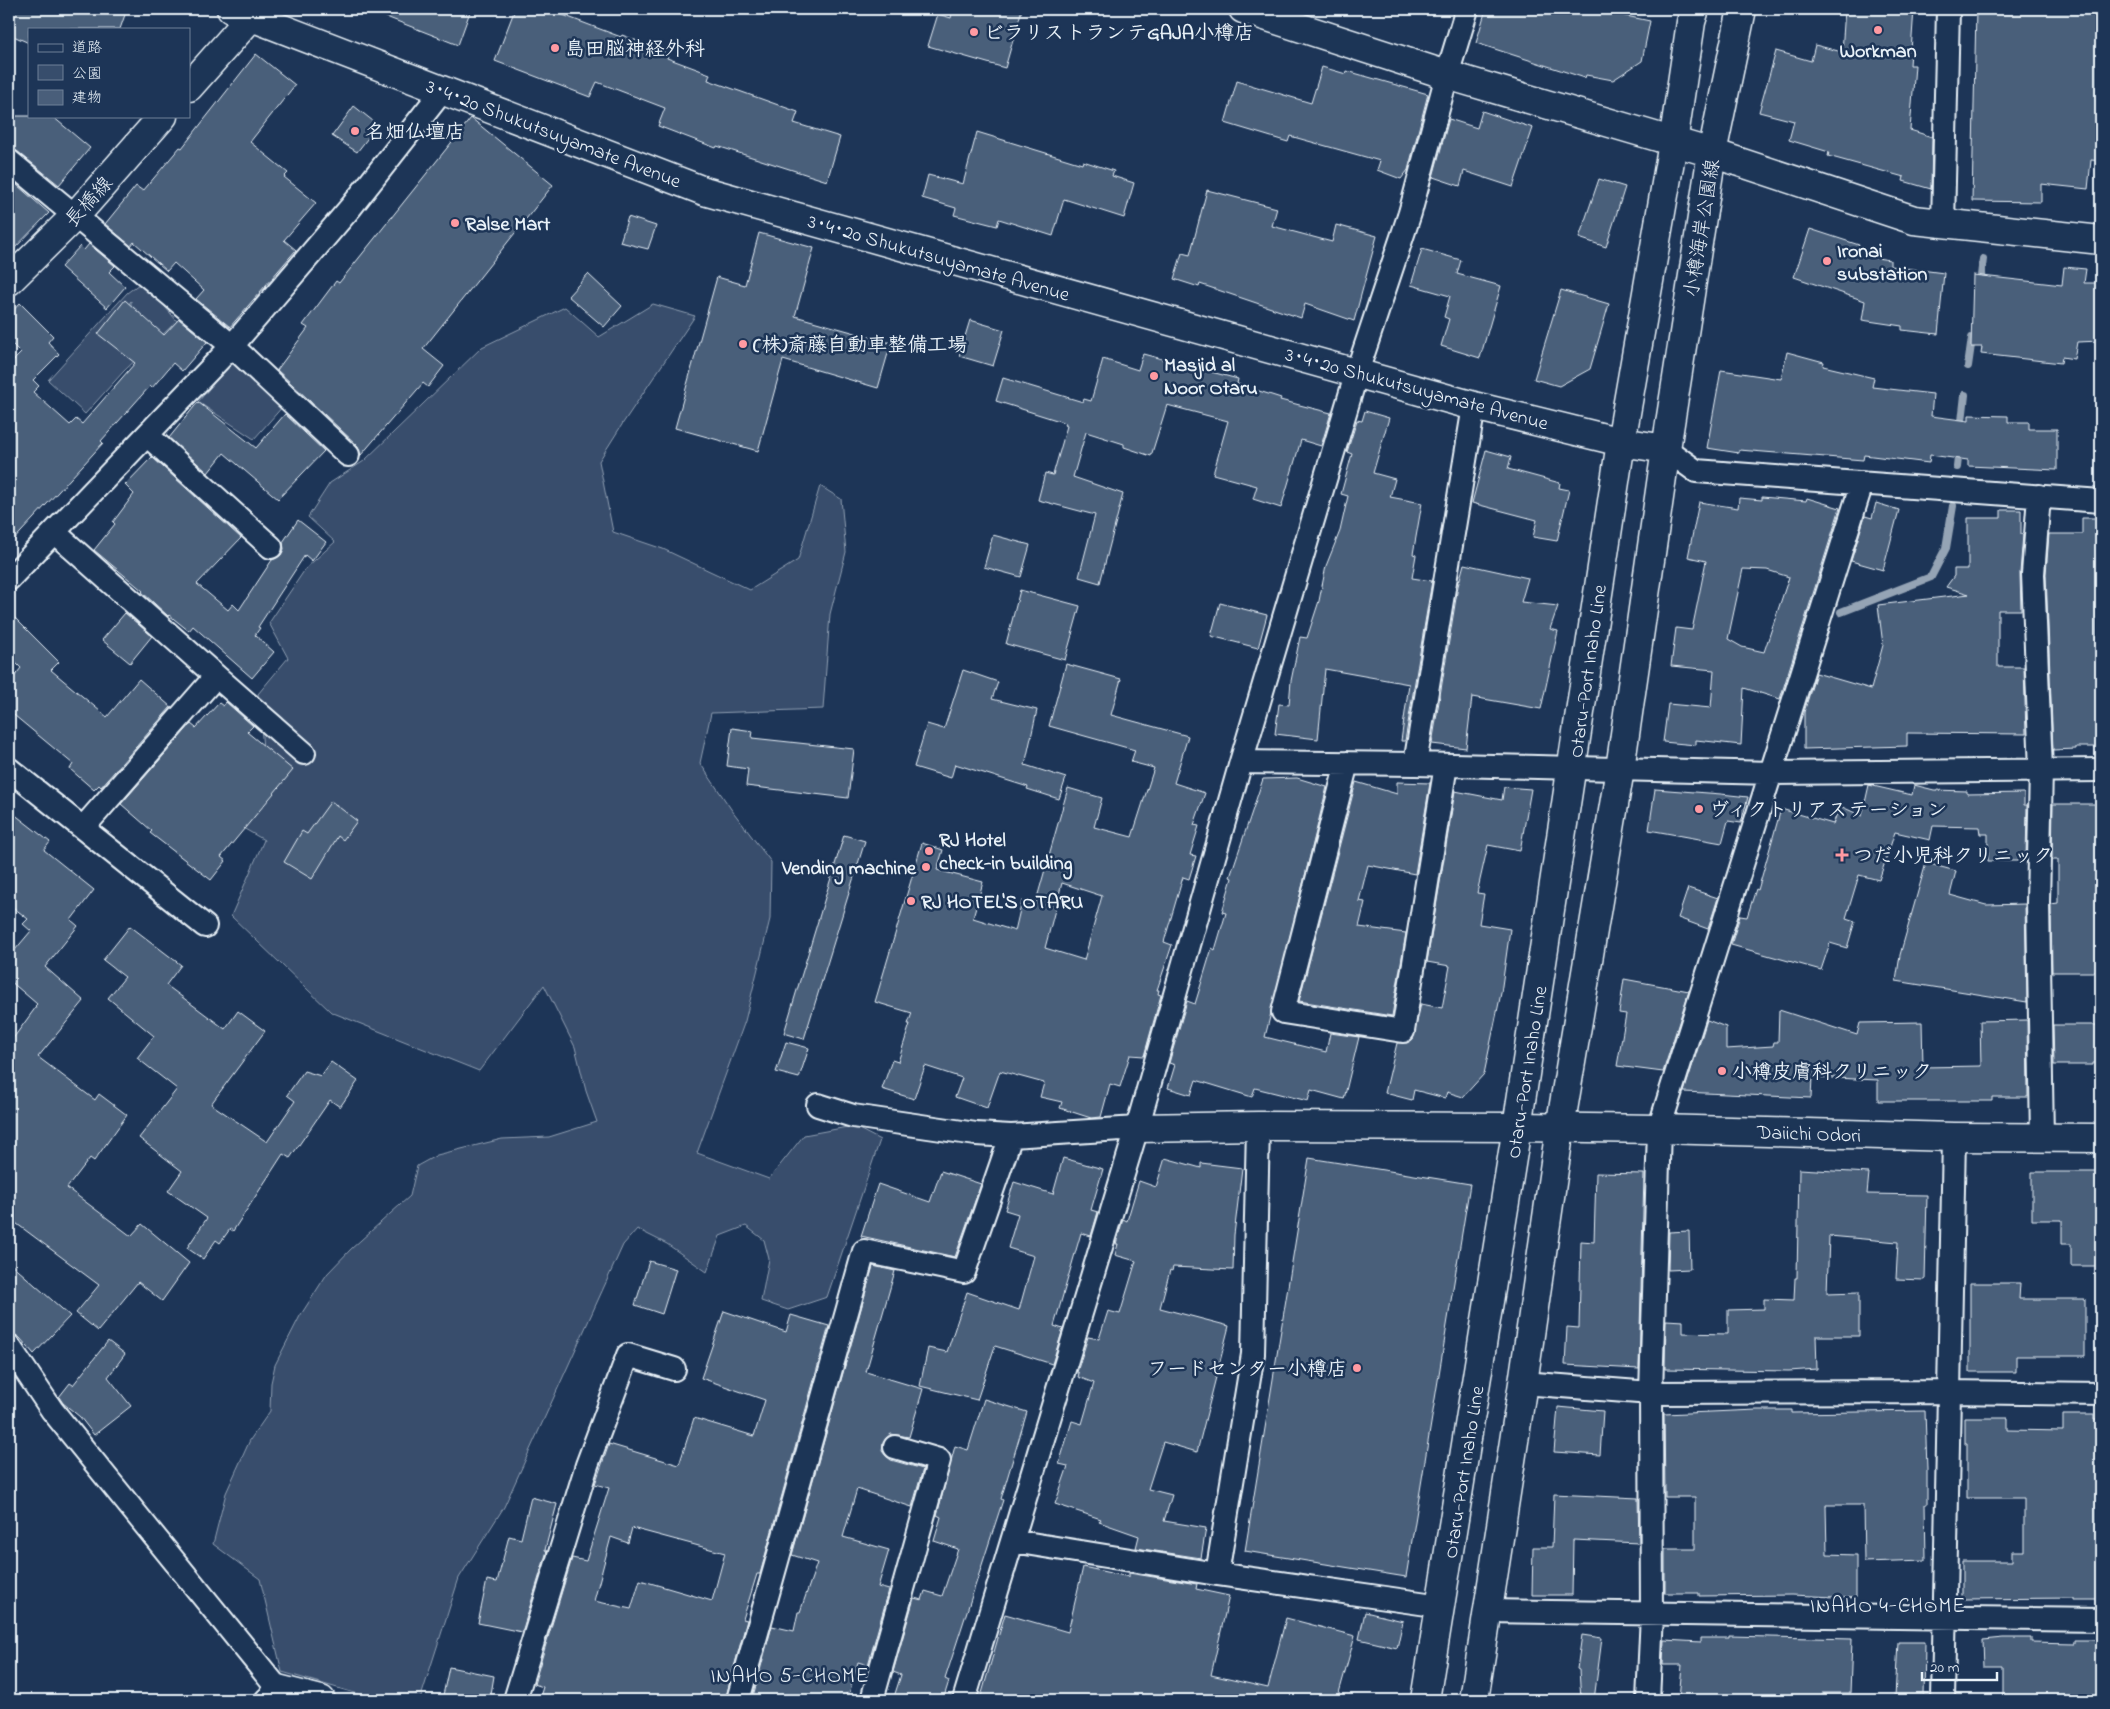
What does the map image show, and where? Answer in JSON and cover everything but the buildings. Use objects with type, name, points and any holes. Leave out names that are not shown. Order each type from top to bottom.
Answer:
[{"type":"main road","points":[[1243,9],[1447,75],[1712,153],[1914,220],[2101,240]]},
{"type":"main road","name":"小樽海岸公園線","points":[[1666,449],[1712,153],[1742,9]]},
{"type":"main road","points":[[190,86],[245,12]]},
{"type":"main road","name":"3･4･20 Shukutsuyamate Avenue","points":[[245,12],[704,191],[990,272],[1358,372],[1474,406],[1621,442],[1666,449]]},
{"type":"main road","name":"小樽海岸公園線","points":[[1621,442],[1673,143],[1693,13]]},
{"type":"main road","name":"長橋線","points":[[9,281],[76,215],[161,118]]},
{"type":"main road","name":"Otaru-Port Inaho Line","points":[[1425,1700],[1442,1606],[1573,768],[1621,442]]},
{"type":"main road","points":[[1474,1700],[1560,1128],[1620,769],[1666,449]]},
{"type":"main road","name":"Daiichi Odori","points":[[1136,1128],[1258,1126],[1517,1127],[1954,1137],[2101,1138]]},
{"type":"main road","points":[[272,1694],[321,1700]]},
{"type":"street","points":[[964,1700],[1136,1128],[1241,762],[1358,372],[1408,219],[1467,9]]},
{"type":"street","points":[[1943,224],[1948,9]]},
{"type":"street","points":[[9,579],[232,346],[350,207],[443,90]]},
{"type":"street","points":[[9,161],[232,346],[348,455]]},
{"type":"street","points":[[1415,764],[1474,406]]},
{"type":"street","points":[[146,435],[271,547]]},
{"type":"street","points":[[1666,449],[1696,471],[2101,501]]},
{"type":"street","points":[[1648,1700],[1652,1614],[1651,1393],[1659,1129],[1862,483]]},
{"type":"street","points":[[2038,496],[2034,574],[2041,770],[2038,902],[2042,1138]]},
{"type":"street","points":[[54,532],[304,753]]},
{"type":"street","points":[[83,828],[216,676]]},
{"type":"street","points":[[1241,762],[1415,764],[1772,773],[2101,770]]},
{"type":"street","points":[[1347,763],[1283,1012],[1403,1031],[1446,765]]},
{"type":"street","points":[[9,769],[205,926]]},
{"type":"street","points":[[818,1105],[863,1117],[976,1134],[1011,1136],[1136,1128]]},
{"type":"street","points":[[1217,1574],[1253,1354],[1258,1126]]},
{"type":"street","points":[[738,1700],[864,1251],[964,1272],[1011,1136]]},
{"type":"street","points":[[1943,1700],[1954,1137]]},
{"type":"street","points":[[9,1346],[52,1410],[272,1694]]},
{"type":"street","points":[[515,1700],[587,1465],[628,1355],[674,1369]]},
{"type":"street","points":[[1523,1383],[1651,1393],[1949,1392],[2101,1394]]},
{"type":"street","points":[[872,1700],[939,1460],[895,1447]]},
{"type":"street","points":[[1013,1541],[1217,1574],[1442,1606]]},
{"type":"street","points":[[1487,1611],[2101,1620]]},
{"type":"green space","points":[[143,281],[177,321],[124,371],[85,414],[48,380],[127,293]],"holes":[[[131,301],[131,305],[140,313],[137,322],[122,314]]]},
{"type":"green space","points":[[653,304],[695,316],[599,461],[613,532],[663,549],[750,590],[798,560],[820,486],[841,499],[846,552],[830,614],[823,709],[711,713],[700,763],[731,809],[771,862],[770,919],[745,1021],[697,1153],[769,1179],[804,1135],[853,1126],[880,1140],[827,1297],[788,1310],[761,1301],[769,1259],[764,1240],[746,1226],[720,1236],[707,1272],[667,1244],[637,1229],[623,1245],[504,1507],[459,1578],[420,1700],[379,1700],[282,1672],[260,1579],[213,1544],[226,1493],[250,1440],[270,1411],[271,1383],[275,1365],[300,1316],[327,1274],[351,1249],[410,1196],[417,1166],[437,1155],[502,1139],[549,1137],[597,1122],[586,1091],[575,1047],[544,985],[479,1071],[331,1012],[231,916],[264,840],[215,812],[263,748],[258,694],[288,658],[269,623],[306,568],[335,542],[308,517],[330,483],[364,461],[482,347],[565,307],[599,337]]},
{"type":"green space","points":[[235,358],[284,405],[254,439],[198,402]]},
{"type":"waterway","points":[[1980,284],[1983,259]]},
{"type":"waterway","points":[[1968,366],[1972,338]]},
{"type":"waterway","points":[[1961,430],[1965,395]]},
{"type":"waterway","points":[[1957,467],[1959,449]]},
{"type":"waterway","points":[[1841,612],[1931,577],[1946,548],[1953,506]]},
{"type":"place","name":"Workman","points":[[1878,30]]},
{"type":"place","name":"ビラリストランテGAJA小樽店","points":[[974,32]]},
{"type":"place","name":"島田脳神経外科","points":[[555,48]]},
{"type":"place","name":"名畑仏壇店","points":[[355,131]]},
{"type":"place","name":"Ralse Mart","points":[[455,223]]},
{"type":"place","name":"Ironai substation","points":[[1827,261]]},
{"type":"place","name":"(株)斎藤自動車整備工場","points":[[743,344]]},
{"type":"place","name":"Masjid al Noor Otaru","points":[[1154,376]]},
{"type":"place","name":"ヴィクトリアステーション","points":[[1699,809]]},
{"type":"place","name":"RJ Hotel check-in building","points":[[929,851]]},
{"type":"place","name":"つだ小児科クリニック","points":[[1842,855]]},
{"type":"place","name":"Vending machine","points":[[926,867]]},
{"type":"place","name":"RJ HOTEL'S OTARU","points":[[911,901]]},
{"type":"place","name":"小樽皮膚科クリニック","points":[[1722,1071]]},
{"type":"place","name":"フードセンター小樽店","points":[[1357,1368]]},
{"type":"district","name":"INAHO 4-CHOME","points":[[1888,1605]]},
{"type":"district","name":"INAHO 5-CHOME","points":[[790,1675]]}]
